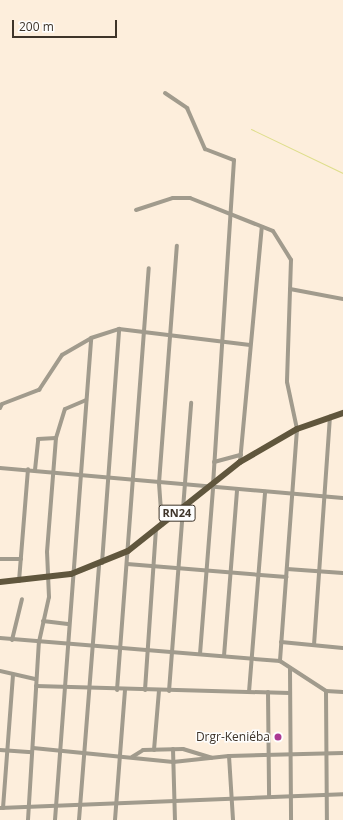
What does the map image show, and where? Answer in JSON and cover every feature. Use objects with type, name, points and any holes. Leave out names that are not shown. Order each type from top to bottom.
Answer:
[{"type":"main road","name":"RN24","points":[[0,582],[49,579],[71,574],[128,551],[211,486],[240,459],[297,429],[343,413]]},
{"type":"street","points":[[165,93],[187,108],[205,149],[234,160],[214,462],[211,486],[207,571],[200,654]]},
{"type":"street","points":[[136,210],[173,198],[190,198],[262,227],[277,235],[291,260],[287,382],[297,429],[280,660]]},
{"type":"street","points":[[214,462],[240,459],[262,227]]},
{"type":"street","points":[[162,525],[159,483],[177,246]]},
{"type":"street","points":[[117,690],[135,480],[144,331],[150,268]]},
{"type":"street","points":[[290,289],[343,299]]},
{"type":"street","points":[[0,408],[2,404],[39,390],[62,355],[91,338],[119,329],[170,334],[250,345]]},
{"type":"street","points":[[79,820],[86,752],[93,646],[119,329]]},
{"type":"street","points":[[55,820],[71,574],[81,474],[91,338]]},
{"type":"street","points":[[28,820],[39,642],[49,579],[47,552],[55,472],[56,438],[65,409],[86,400]]},
{"type":"street","points":[[169,691],[186,505],[191,403]]},
{"type":"street","points":[[314,645],[330,417]]},
{"type":"street","points":[[35,470],[38,438],[56,438]]},
{"type":"street","points":[[0,468],[81,474],[186,486],[211,486],[237,490],[343,498]]},
{"type":"street","points":[[19,581],[28,469]]},
{"type":"street","points":[[224,656],[237,490]]},
{"type":"street","points":[[249,692],[265,492]]},
{"type":"street","points":[[145,690],[155,567],[156,530]]},
{"type":"street","points":[[0,559],[21,559]]},
{"type":"street","points":[[127,564],[286,577]]},
{"type":"street","points":[[287,569],[343,573]]},
{"type":"street","points":[[12,640],[22,599]]},
{"type":"street","points":[[43,621],[68,624]]},
{"type":"street","points":[[0,638],[280,660],[290,669],[326,691],[343,692]]},
{"type":"street","points":[[281,642],[343,648]]},
{"type":"street","points":[[290,669],[291,820]]},
{"type":"street","points":[[0,671],[36,679]]},
{"type":"street","points":[[13,674],[8,751],[1,808],[56,804],[343,794]]},
{"type":"street","points":[[36,686],[117,690],[290,692]]},
{"type":"street","points":[[115,820],[114,802],[125,690]]},
{"type":"street","points":[[154,750],[159,690]]},
{"type":"street","points":[[326,691],[327,820]]},
{"type":"street","points":[[268,692],[269,796]]},
{"type":"street","points":[[132,757],[143,750],[173,749],[196,751],[212,758]]},
{"type":"street","points":[[173,749],[175,820]]},
{"type":"street","points":[[0,750],[60,750],[118,754],[173,762],[229,756],[343,754]]},
{"type":"street","points":[[229,756],[233,820]]},
{"type":"waterway","points":[[251,129],[343,173]]},
{"type":"place","name":"Drgr-Keniéba","points":[[278,737]]}]
